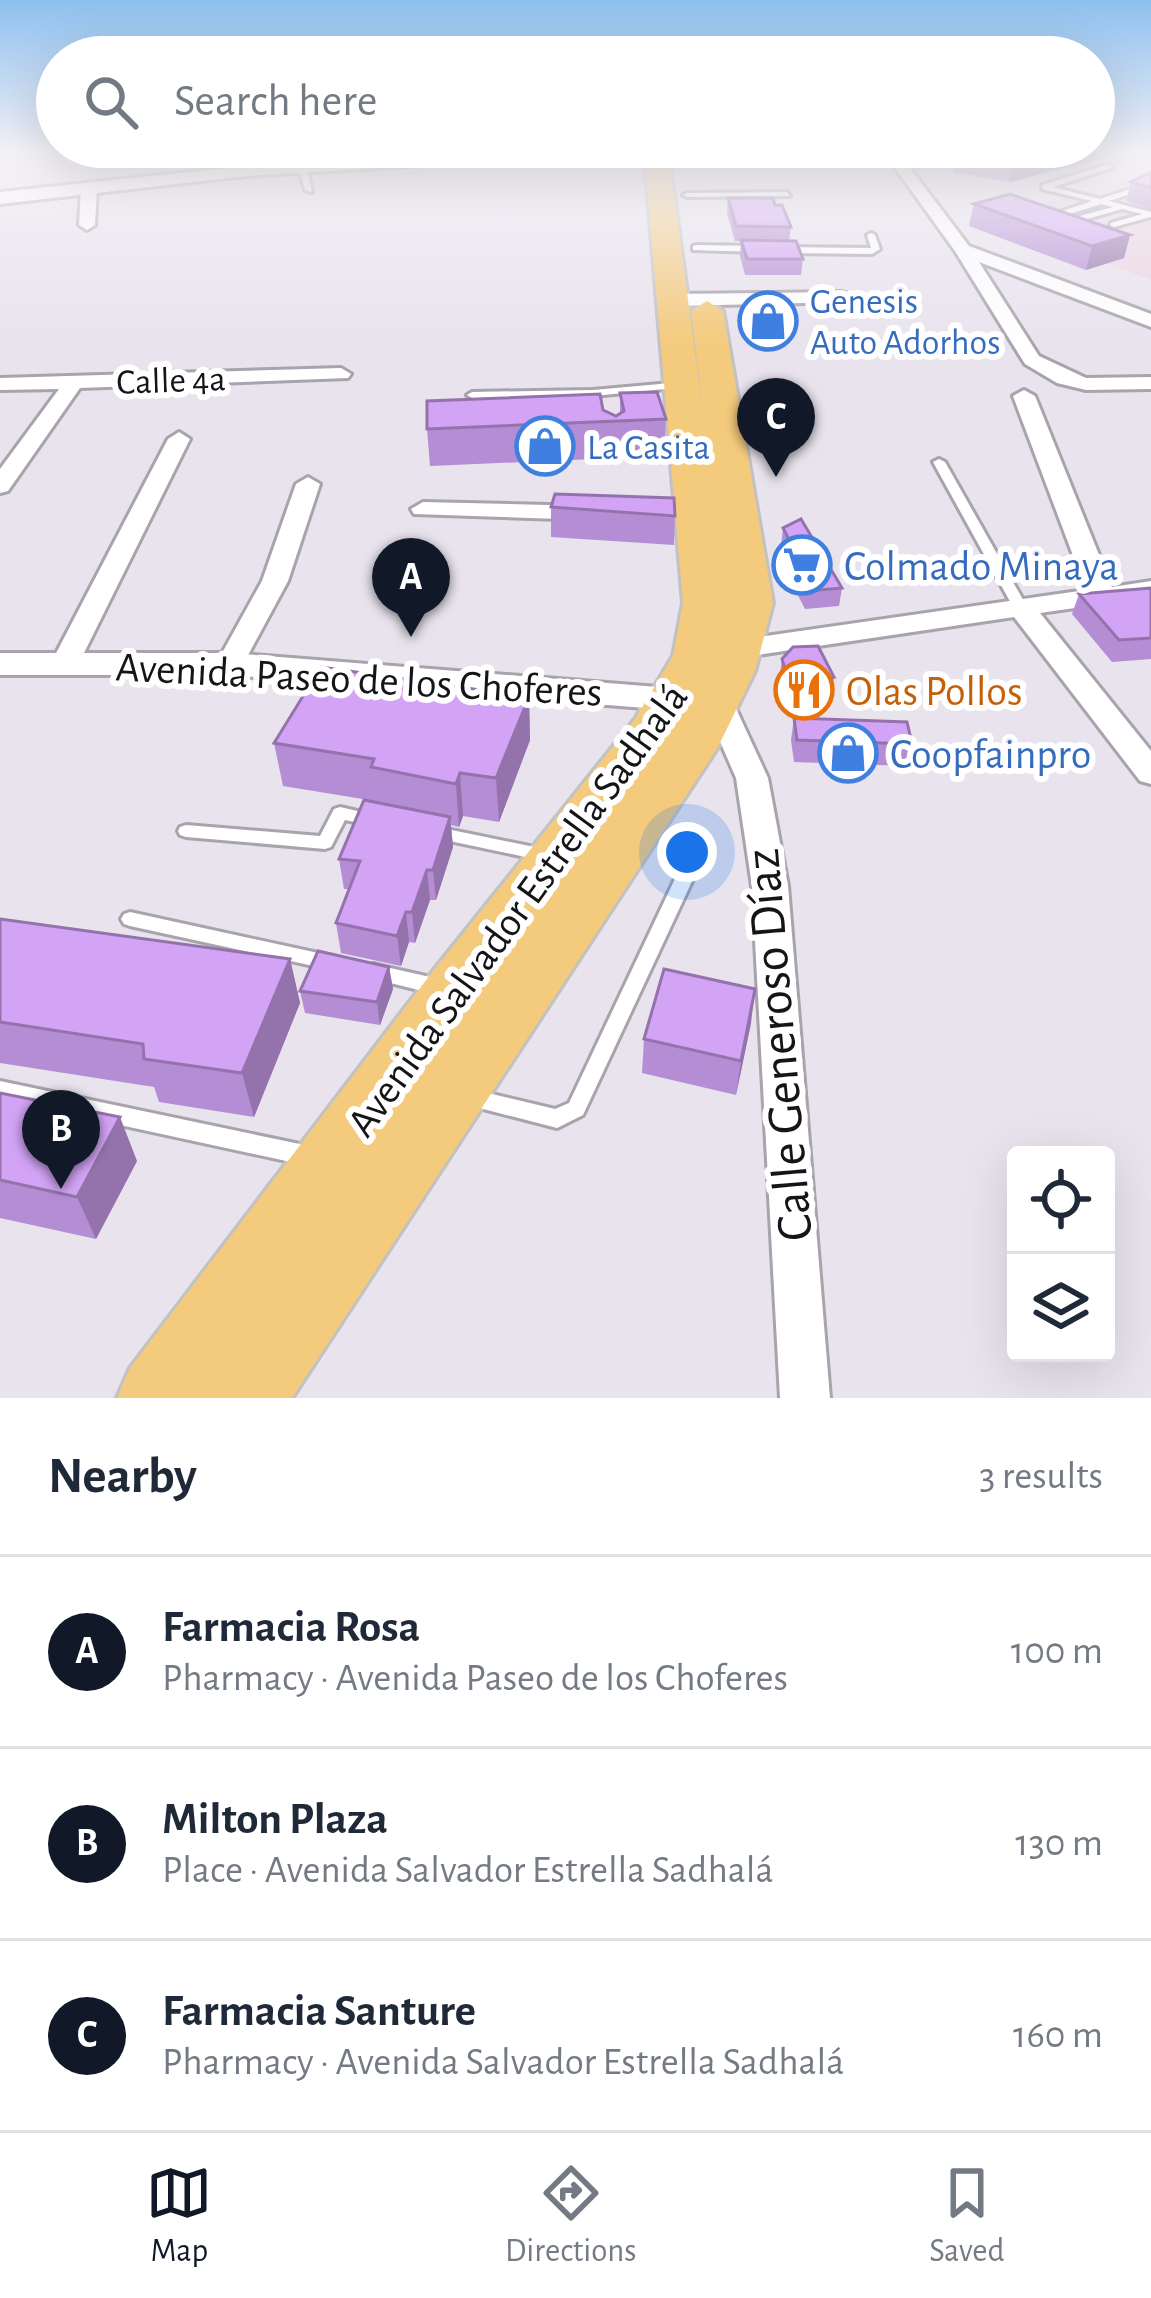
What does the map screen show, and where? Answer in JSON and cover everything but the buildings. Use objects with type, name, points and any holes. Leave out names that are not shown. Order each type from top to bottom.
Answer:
[{"type":"highway","name":"Avenida Salvador Estrella Sadhalá","points":[[160,1398],[456,990],[656,728],[706,676],[750,603],[670,216]]},
{"type":"highway","name":"Avenida Salvador Estrella Sadhalá","points":[[242,1398],[688,752],[706,676],[706,603],[685,516],[677,421],[696,248],[691,216]]},
{"type":"street","points":[[87,216],[87,225]]},
{"type":"street","points":[[938,216],[1032,360],[1086,384],[1151,383]]},
{"type":"street","points":[[963,250],[1151,321]]},
{"type":"street","points":[[689,300],[841,298]]},
{"type":"street","name":"Calle 4a","points":[[0,384],[341,374]]},
{"type":"street","points":[[5,474],[74,382]]},
{"type":"street","points":[[1024,396],[1100,593]]},
{"type":"street","points":[[66,662],[179,439]]},
{"type":"street","points":[[230,664],[274,581],[308,484]]},
{"type":"street","points":[[423,509],[626,514]]},
{"type":"street","points":[[706,676],[1019,605],[1151,589]]},
{"type":"street","points":[[1019,605],[1149,764]]},
{"type":"street","name":"Avenida Paseo de los Choferes","points":[[0,664],[230,664],[706,676]]},
{"type":"street","name":"Calle Generoso Díaz","points":[[706,676],[752,778],[770,886],[805,1398]]},
{"type":"lane","points":[[1114,226],[1144,216]]},
{"type":"lane","points":[[696,248],[866,251],[876,249],[871,235]]},
{"type":"lane","points":[[472,395],[593,399],[677,421]]},
{"type":"lane","points":[[939,462],[1019,605]]},
{"type":"lane","points":[[186,831],[326,843],[340,814],[383,822]]},
{"type":"lane","points":[[405,827],[557,858]]},
{"type":"lane","points":[[452,1093],[557,1119],[576,1109],[699,847]]},
{"type":"lane","points":[[130,919],[456,990]]},
{"type":"lane","points":[[0,1090],[333,1161]]},
{"type":"shaded area","points":[[1151,216],[1151,280],[986,219]]},
{"type":"place","name":"Genesis Auto Adorhos","points":[[768,321]]},
{"type":"place","name":"La Casita","points":[[545,446]]},
{"type":"place","name":"Farmacia Santure","points":[[776,477]]},
{"type":"place","name":"Colmado Minaya","points":[[802,565]]},
{"type":"place","name":"Farmacia Rosa","points":[[411,637]]},
{"type":"place","name":"Olas Pollos","points":[[804,690]]},
{"type":"place","name":"Coopfainpro","points":[[848,753]]},
{"type":"place","name":"Milton Plaza","points":[[61,1189]]}]
